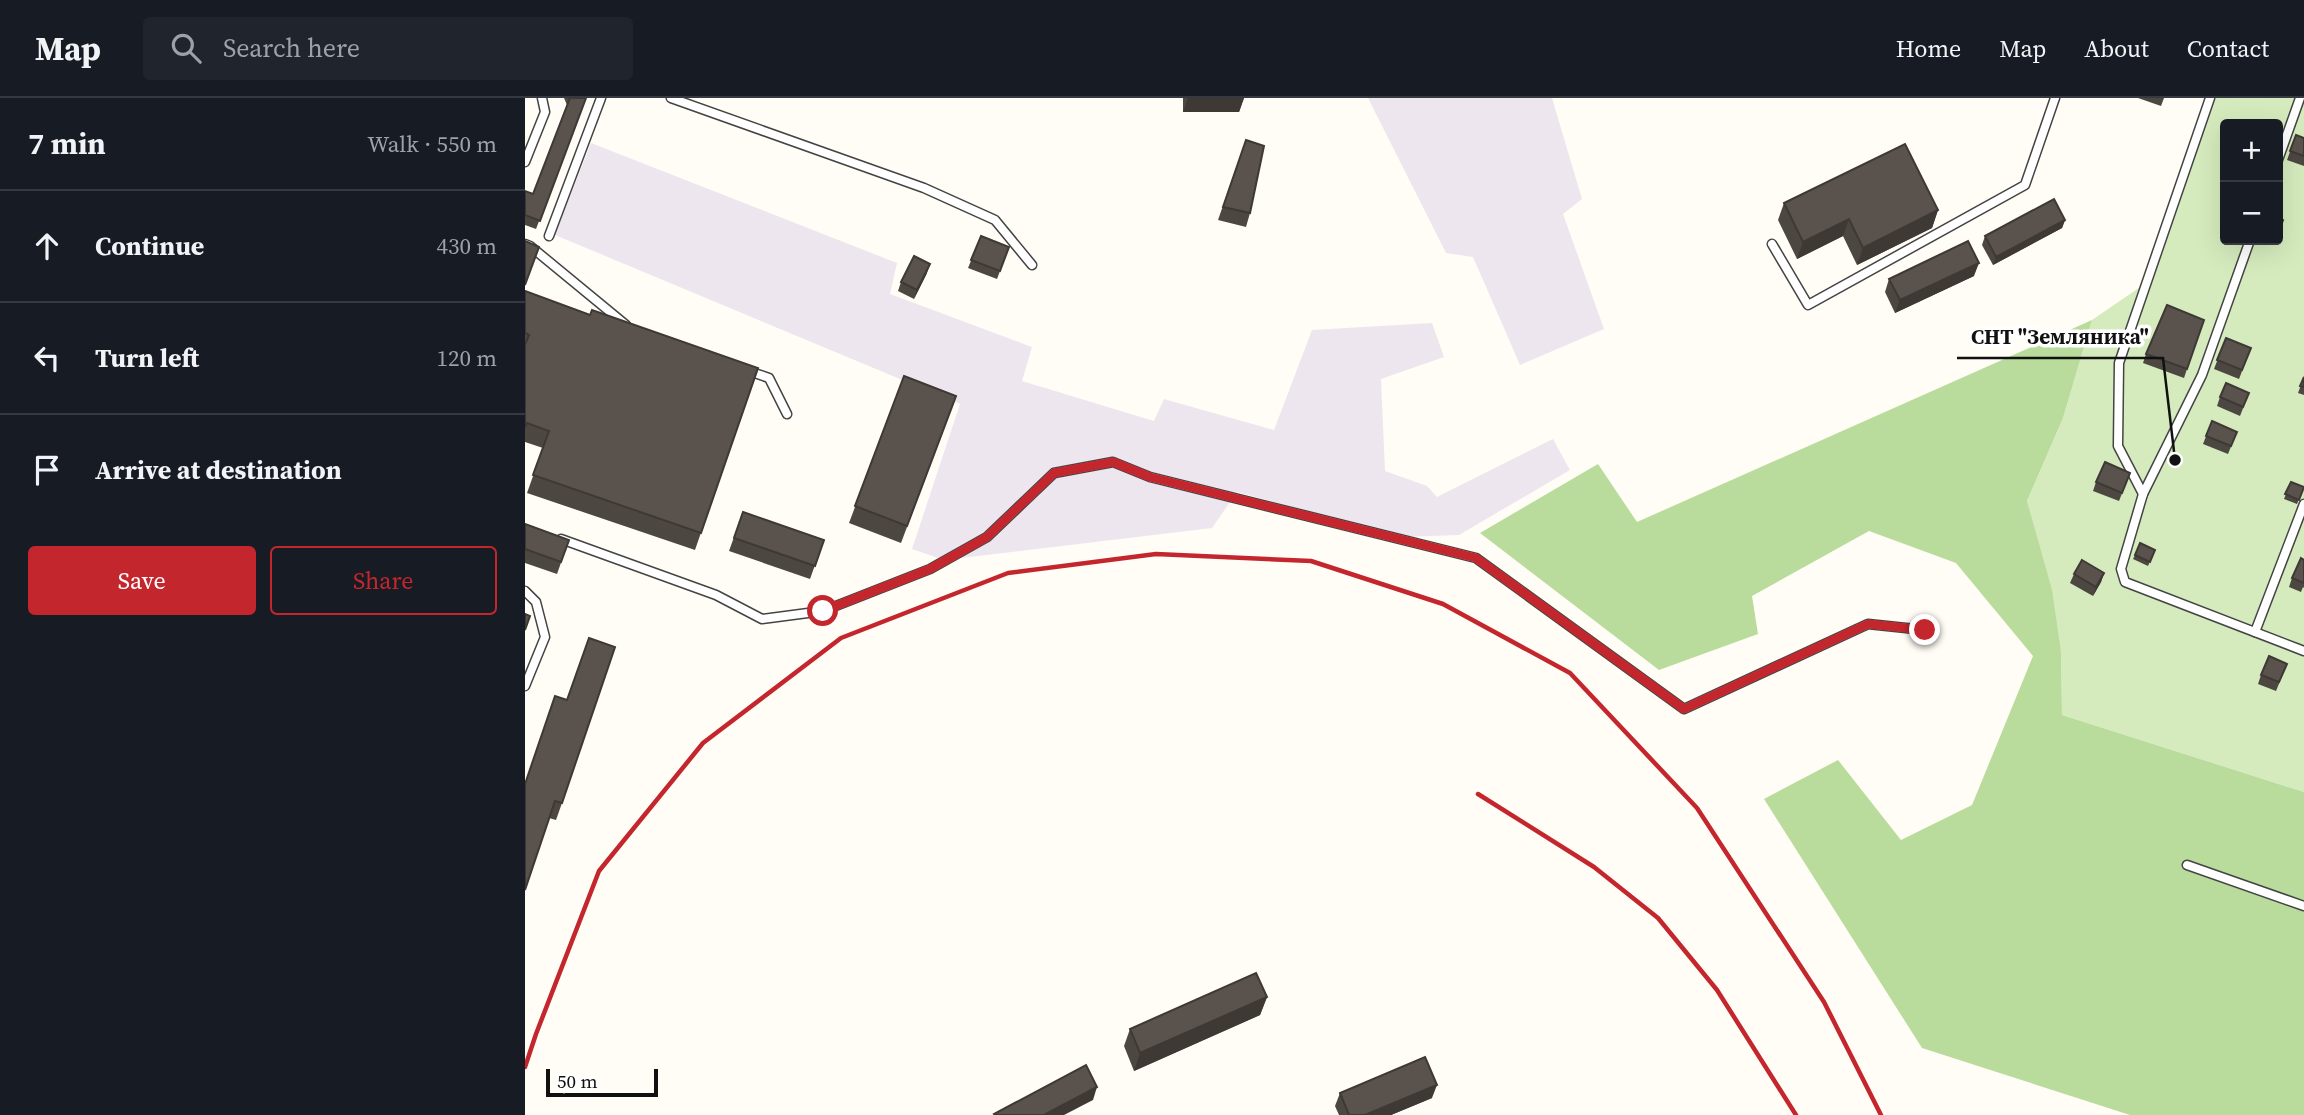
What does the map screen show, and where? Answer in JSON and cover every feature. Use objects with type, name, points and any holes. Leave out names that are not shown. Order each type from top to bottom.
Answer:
[{"type":"lane","points":[[525,162],[545,112],[543,98]]},
{"type":"lane","points":[[549,236],[601,98]]},
{"type":"lane","points":[[671,98],[924,188],[995,220],[1032,265]]},
{"type":"lane","points":[[1772,244],[1808,305],[2025,185],[2055,98]]},
{"type":"lane","points":[[2143,494],[2118,446],[2119,363],[2210,98]]},
{"type":"lane","points":[[2283,146],[2300,98]]},
{"type":"lane","points":[[525,244],[637,334]]},
{"type":"lane","points":[[2248,245],[2202,375],[2143,494],[2121,569],[2125,582],[2304,651]]},
{"type":"lane","points":[[743,369],[769,378],[787,414]]},
{"type":"lane","points":[[551,535],[716,595],[762,619],[823,611],[930,569],[987,537],[1054,473],[1113,462],[1150,477],[1476,558],[1684,709],[1868,624],[1925,630]]},
{"type":"lane","points":[[2255,632],[2304,504]]},
{"type":"lane","points":[[525,591],[536,602],[545,637],[525,686]]},
{"type":"lane","points":[[2187,865],[2304,906]]},
{"type":"shaded area","points":[[1368,98],[1552,98],[1582,199],[1563,214],[1604,329],[1520,365],[1473,257],[1446,253]]},
{"type":"shaded area","points":[[591,143],[897,263],[890,294],[1032,347],[1022,381],[1154,421],[1164,399],[1274,430],[1312,330],[1432,323],[1444,357],[1381,379],[1385,471],[1427,486],[1437,497],[1553,439],[1570,470],[1459,535],[1403,537],[1237,492],[1212,528],[944,560],[912,549],[960,404],[555,235]]},
{"type":"green space","points":[[2214,98],[2304,98],[2304,792],[2062,715],[2061,652],[2027,501],[2063,418],[2092,320],[2146,283]]},
{"type":"green space","points":[[2092,320],[2063,418],[2027,501],[2052,590],[2061,652],[2062,715],[2304,792],[2304,1115],[2130,1115],[1922,1048],[1764,799],[1838,760],[1901,840],[1972,805],[2033,656],[1956,563],[1869,531],[1752,596],[1758,634],[1659,670],[1480,533],[1598,464],[1637,522]]},
{"type":"building","points":[[570,98],[586,98],[540,221],[525,215],[525,191],[533,194]]},
{"type":"building","points":[[2296,135],[2304,138],[2304,156],[2290,151]]},
{"type":"building","points":[[1246,140],[1264,146],[1250,213],[1223,207]]},
{"type":"building","points":[[1905,144],[1938,210],[1863,248],[1849,219],[1803,242],[1784,203]]},
{"type":"building","points":[[2054,199],[2065,220],[1996,257],[1985,236]]},
{"type":"building","points":[[981,236],[1009,247],[1000,271],[971,260]]},
{"type":"building","points":[[525,241],[539,247],[525,285]]},
{"type":"building","points":[[1968,241],[1979,263],[1900,300],[1889,279]]},
{"type":"building","points":[[914,256],[930,264],[917,290],[901,282]]},
{"type":"building","points":[[525,291],[590,315],[592,310],[758,368],[701,533],[533,475],[549,431],[527,423],[525,427],[525,345],[529,335],[525,333]]},
{"type":"building","points":[[2167,305],[2204,320],[2187,369],[2146,354]]},
{"type":"building","points":[[2226,338],[2251,348],[2242,370],[2217,360]]},
{"type":"building","points":[[904,376],[956,396],[907,526],[855,506]]},
{"type":"building","points":[[2226,383],[2249,393],[2243,407],[2220,397]]},
{"type":"building","points":[[2212,421],[2237,432],[2231,446],[2206,436]]},
{"type":"building","points":[[2105,462],[2130,473],[2122,493],[2096,482]]},
{"type":"building","points":[[2291,482],[2304,487],[2299,500],[2285,494]]},
{"type":"building","points":[[743,512],[824,540],[815,566],[734,538]]},
{"type":"building","points":[[525,524],[569,540],[561,562],[525,549]]},
{"type":"building","points":[[2140,543],[2155,550],[2150,562],[2135,555]]},
{"type":"building","points":[[2301,558],[2304,560],[2304,583],[2292,578]]},
{"type":"building","points":[[2082,560],[2104,573],[2096,587],[2074,574]]},
{"type":"building","points":[[525,614],[530,616],[525,630]]},
{"type":"building","points":[[589,638],[615,647],[562,803],[555,801],[525,890],[525,784],[555,696],[567,700]]},
{"type":"building","points":[[2269,656],[2287,664],[2279,682],[2261,675]]},
{"type":"building","points":[[1256,973],[1267,997],[1140,1053],[1130,1029]]},
{"type":"building","points":[[1425,1057],[1437,1085],[1365,1115],[1349,1115],[1340,1093]]},
{"type":"building","points":[[1086,1065],[1097,1087],[1044,1115],[994,1114]]},
{"type":"railway","points":[[525,1067],[599,871],[703,743],[841,638],[1008,573],[1156,554],[1311,561],[1443,604],[1570,673],[1697,808],[1824,1002],[1881,1115]]},
{"type":"railway","points":[[1478,794],[1594,867],[1658,918],[1717,990],[1796,1115]]},
{"type":"place","name":"СНТ \"Земляника\"","points":[[2175,460]]},
{"type":"route","points":[[823,611],[930,569],[987,537],[1054,473],[1113,462],[1150,477],[1476,558],[1684,709],[1868,624],[1925,630]]}]
